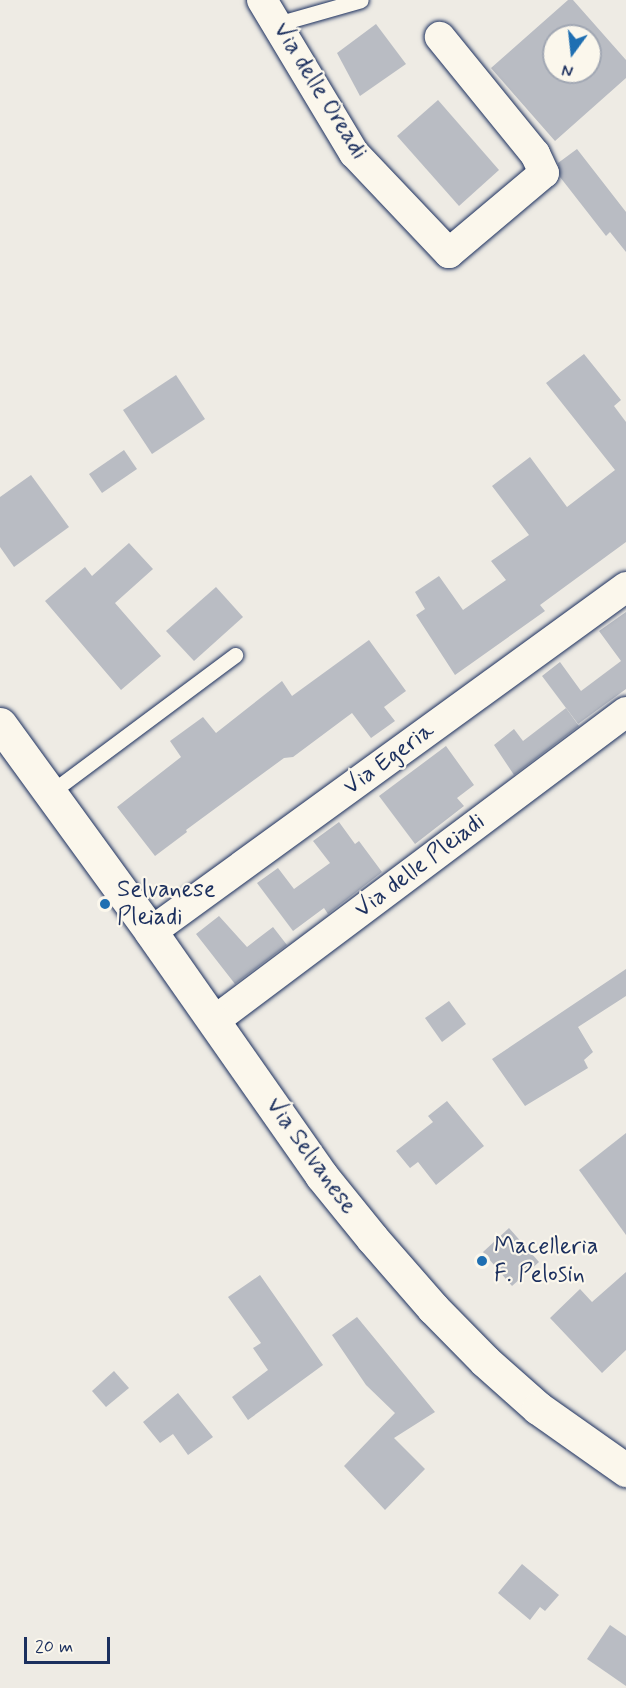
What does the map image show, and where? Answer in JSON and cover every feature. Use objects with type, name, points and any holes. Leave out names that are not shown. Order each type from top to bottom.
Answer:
[{"type":"street","name":"Via delle Oreadi","points":[[270,12],[354,153],[449,253],[544,173],[535,154],[440,37]]},
{"type":"street","name":"Via Egeria","points":[[152,932],[626,587]]},
{"type":"street","name":"Via delle Pleiadi","points":[[214,1021],[626,712]]},
{"type":"street","name":"Via Selvanese","points":[[0,724],[152,932],[321,1175],[433,1308],[485,1361],[538,1408],[626,1470]]},
{"type":"lane","points":[[270,12],[361,0]]},
{"type":"lane","points":[[50,793],[235,655]]},
{"type":"building","points":[[568,0],[573,0],[594,24],[542,24],[542,84],[602,84],[602,33],[626,60],[626,78],[555,141],[491,68]]},
{"type":"building","points":[[376,24],[406,64],[360,96],[337,53]]},
{"type":"building","points":[[438,100],[499,170],[459,206],[397,136]]},
{"type":"building","points":[[577,149],[626,212],[626,252],[610,232],[606,236],[560,177],[558,163]]},
{"type":"building","points":[[584,354],[621,400],[614,406],[626,422],[626,542],[540,605],[545,611],[455,675],[416,615],[425,609],[415,592],[439,576],[463,610],[506,580],[491,561],[529,535],[492,486],[530,457],[567,507],[615,470],[546,383]]},
{"type":"building","points":[[176,375],[205,419],[152,454],[123,410]]},
{"type":"building","points":[[124,450],[137,469],[102,493],[89,474]]},
{"type":"building","points":[[31,475],[69,527],[14,567],[0,547],[0,497]]},
{"type":"building","points":[[129,543],[153,569],[115,603],[161,656],[121,690],[45,601],[85,567],[92,576]]},
{"type":"building","points":[[216,587],[243,617],[194,661],[166,631]]},
{"type":"building","points":[[626,612],[626,689],[578,724],[542,676],[560,662],[581,691],[621,661],[599,631]]},
{"type":"building","points":[[369,640],[406,691],[384,707],[395,721],[371,738],[352,713],[293,757],[284,758],[186,830],[187,832],[155,856],[117,807],[181,757],[170,741],[203,717],[216,733],[282,681],[292,696]]},
{"type":"building","points":[[566,708],[579,726],[514,775],[494,745],[514,729],[523,741]]},
{"type":"building","points":[[446,746],[474,785],[457,798],[464,806],[415,844],[379,796]]},
{"type":"building","points":[[339,822],[355,844],[359,841],[382,872],[328,914],[324,908],[293,931],[257,883],[278,868],[294,889],[330,863],[313,841]]},
{"type":"building","points":[[219,916],[247,947],[273,927],[287,945],[235,984],[196,934]]},
{"type":"building","points":[[626,969],[626,996],[578,1027],[593,1052],[584,1060],[588,1068],[525,1106],[492,1059]]},
{"type":"building","points":[[449,1001],[466,1024],[442,1042],[425,1018]]},
{"type":"building","points":[[447,1101],[484,1146],[436,1185],[418,1162],[410,1168],[396,1151],[433,1122],[428,1116]]},
{"type":"building","points":[[626,1133],[626,1235],[579,1170]]},
{"type":"building","points":[[509,1228],[539,1262],[512,1286],[483,1252]]},
{"type":"building","points":[[626,1272],[626,1350],[602,1373],[550,1318],[580,1289],[592,1302]]},
{"type":"building","points":[[260,1275],[323,1365],[248,1420],[232,1397],[268,1370],[253,1348],[261,1343],[228,1297]]},
{"type":"building","points":[[357,1317],[435,1412],[394,1438],[425,1469],[385,1510],[344,1466],[395,1413],[366,1385],[332,1335]]},
{"type":"building","points":[[114,1371],[129,1388],[106,1407],[92,1391]]},
{"type":"building","points":[[178,1393],[213,1437],[188,1455],[173,1434],[160,1443],[143,1422]]},
{"type":"building","points":[[522,1564],[559,1595],[545,1611],[540,1607],[530,1620],[498,1593]]},
{"type":"building","points":[[610,1625],[626,1636],[626,1686],[587,1659]]},
{"type":"place","name":"Selvanese Pleiadi","points":[[105,904]]},
{"type":"place","name":"Macelleria F. Pelosin","points":[[482,1261]]}]
